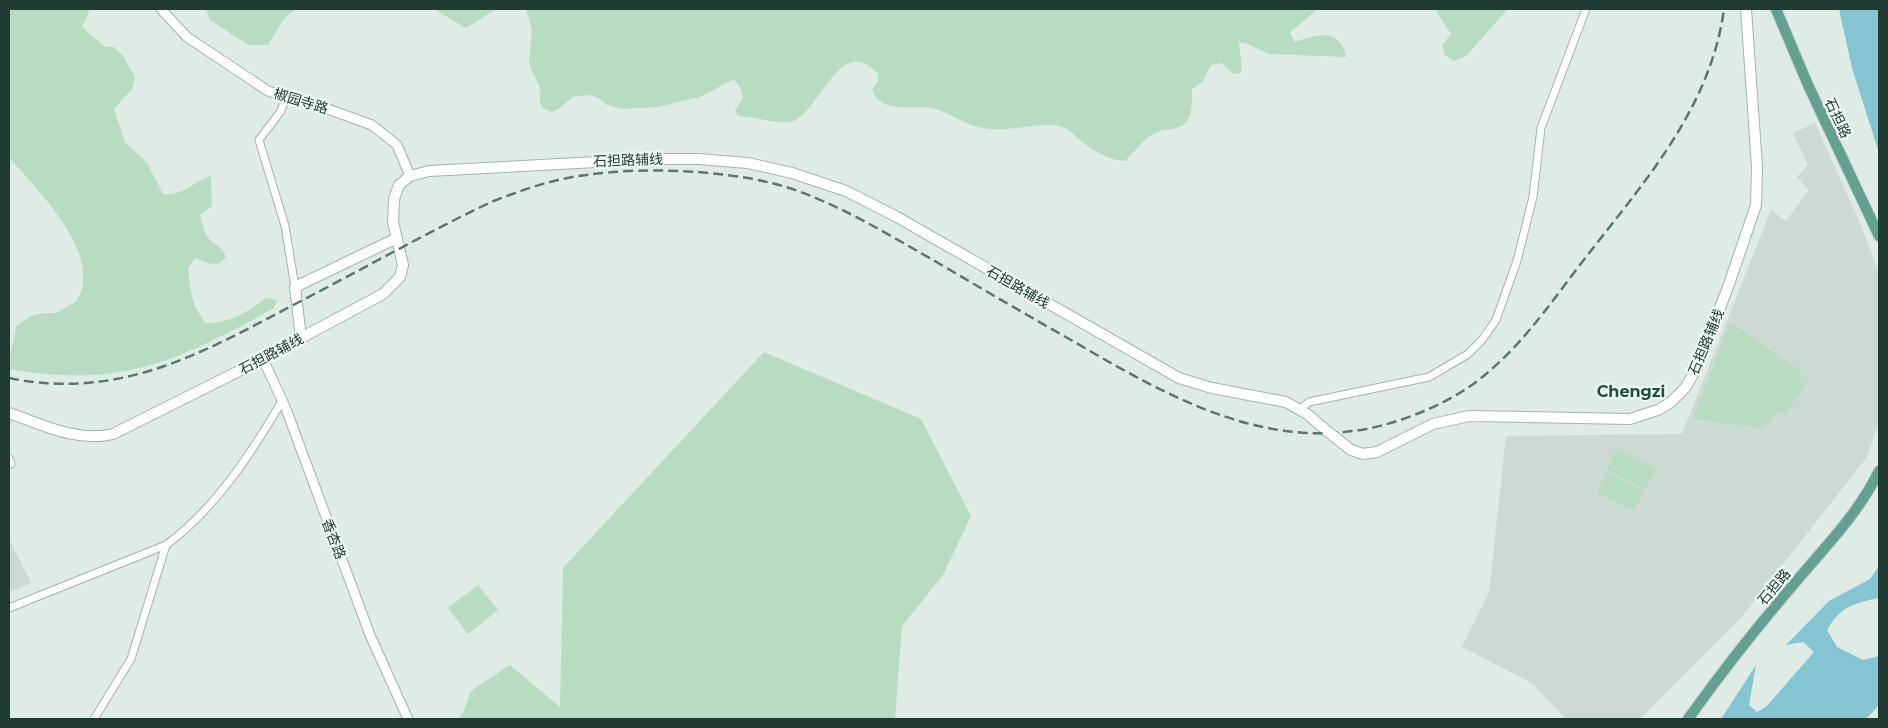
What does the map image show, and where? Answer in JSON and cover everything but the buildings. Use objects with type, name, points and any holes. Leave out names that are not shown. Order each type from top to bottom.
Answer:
[{"type":"main road","name":"石担路辅线","points":[[9,413],[66,432],[98,438],[132,426],[263,359],[392,287],[400,277],[404,265],[392,222],[394,199],[399,185],[410,176],[429,171],[652,158],[748,163],[792,173],[846,191],[898,218],[1179,378],[1212,388],[1286,402],[1300,409],[1351,450],[1362,454],[1377,452],[1433,424],[1468,416],[1630,419],[1658,410],[1671,402],[1685,388],[1697,368],[1728,287],[1756,205],[1757,167],[1746,9]]},
{"type":"main road","name":"石担路","points":[[1776,9],[1810,90],[1879,236]]},
{"type":"main road","points":[[302,338],[295,287],[397,238]]},
{"type":"main road","name":"石担路","points":[[1688,719],[1773,608],[1846,522],[1879,471]]},
{"type":"street","name":"椒园寺路","points":[[161,9],[188,37],[268,91],[325,108],[372,126],[397,145],[410,176]]},
{"type":"street","points":[[1300,409],[1309,402],[1429,377],[1460,360],[1482,340],[1496,320],[1517,261],[1533,197],[1540,128],[1586,9]]},
{"type":"street","points":[[286,96],[281,111],[259,140],[285,226],[295,287]]},
{"type":"street","name":"香杏路","points":[[263,359],[282,401],[370,635],[408,719]]},
{"type":"street","points":[[9,608],[166,545],[181,534],[228,485],[282,401]]},
{"type":"street","points":[[94,719],[131,659],[166,545]]},
{"type":"shaded area","points":[[1815,123],[1861,225],[1879,273],[1879,422],[1867,457],[1740,619],[1640,719],[1566,719],[1533,684],[1462,647],[1489,593],[1506,436],[1682,434],[1771,210],[1786,221],[1809,190],[1797,177],[1808,165],[1793,133]]},
{"type":"shaded area","points":[[9,539],[31,583],[9,592]]},
{"type":"green space","points":[[9,9],[90,9],[82,27],[105,47],[114,47],[123,56],[135,77],[132,89],[114,109],[125,142],[147,163],[163,194],[182,191],[211,176],[212,206],[200,215],[207,236],[222,250],[226,257],[220,263],[211,264],[195,258],[188,268],[195,304],[206,323],[214,323],[238,316],[265,298],[277,300],[274,308],[209,342],[148,366],[118,372],[85,375],[49,374],[10,369],[10,358],[16,326],[31,316],[43,313],[56,313],[77,301],[83,283],[82,266],[69,232],[58,215],[9,157]]},
{"type":"green space","points":[[206,9],[297,9],[285,17],[268,45],[248,45],[210,20]]},
{"type":"green space","points":[[434,9],[496,9],[466,28]]},
{"type":"green space","points":[[526,9],[1318,9],[1290,32],[1294,42],[1319,35],[1333,37],[1343,47],[1346,57],[1269,54],[1239,42],[1242,65],[1241,73],[1234,74],[1221,63],[1211,65],[1202,82],[1192,89],[1191,113],[1186,122],[1182,126],[1153,134],[1125,161],[1120,161],[1102,154],[1085,144],[1068,130],[1059,126],[1040,125],[1012,129],[983,128],[929,108],[897,107],[882,103],[876,98],[872,90],[878,81],[878,74],[865,63],[853,62],[843,67],[804,114],[789,122],[776,122],[738,116],[735,110],[743,98],[740,87],[734,79],[700,97],[658,107],[622,109],[607,105],[599,98],[590,95],[573,97],[557,110],[551,112],[543,108],[540,102],[540,88],[529,61],[532,30]]},
{"type":"green space","points":[[1435,9],[1508,9],[1466,56],[1454,61],[1445,55],[1442,45],[1451,34]]},
{"type":"green space","points":[[1730,322],[1801,371],[1797,378],[1806,385],[1784,415],[1778,411],[1769,423],[1761,428],[1693,419]]},
{"type":"green space","points":[[764,352],[921,419],[971,516],[943,575],[902,626],[895,719],[458,719],[463,712],[471,691],[510,665],[560,707],[563,568]]},
{"type":"green space","points":[[1617,449],[1657,468],[1645,489],[1607,470]]},
{"type":"green space","points":[[1607,472],[1644,491],[1634,510],[1597,493]]},
{"type":"green space","points":[[478,585],[498,610],[468,634],[448,608]]},
{"type":"water","points":[[1839,9],[1879,9],[1879,153],[1852,68]]},
{"type":"water","points":[[1879,566],[1879,598],[1848,607],[1837,616],[1827,630],[1837,647],[1863,660],[1879,656],[1879,705],[1866,719],[1721,719],[1756,665],[1749,705],[1757,712],[1767,706],[1814,652],[1803,642],[1786,645],[1829,601],[1870,579]]},
{"type":"railway","points":[[9,378],[50,383],[88,383],[125,377],[160,367],[195,354],[229,338],[491,202],[514,193],[562,179],[610,172],[693,172],[722,174],[775,184],[833,205],[867,222],[1112,363],[1194,405],[1235,420],[1278,430],[1322,433],[1367,429],[1414,415],[1461,392],[1478,381],[1499,362],[1534,325],[1646,180],[1668,148],[1704,82],[1716,47],[1724,9]]},
{"type":"district","name":"Chengzi","points":[[1631,391]]}]
